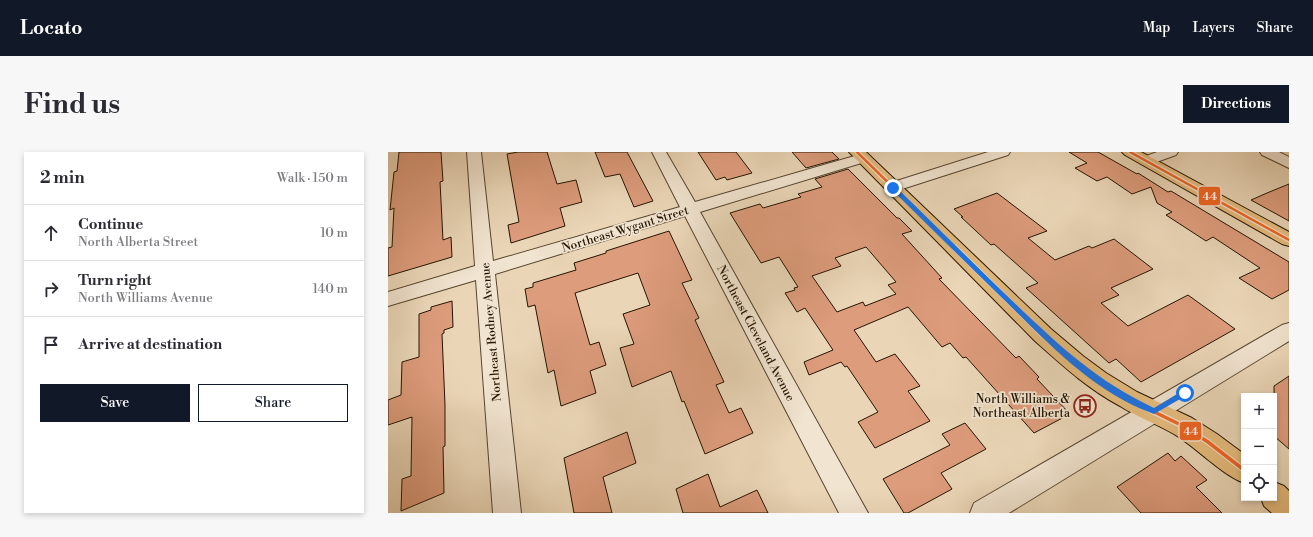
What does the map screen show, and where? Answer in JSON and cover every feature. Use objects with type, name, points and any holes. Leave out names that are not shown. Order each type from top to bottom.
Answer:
[{"type":"main road","points":[[1130,152],[1289,240]]},
{"type":"main road","points":[[860,155],[1043,334],[1075,363],[1128,399],[1183,426],[1208,442],[1241,468]]},
{"type":"main road","points":[[1277,499],[1289,509]]},
{"type":"street","name":"Northeast Rodney Avenue","points":[[474,152],[486,270],[507,513]]},
{"type":"street","name":"Northeast Cleveland Avenue","points":[[659,152],[854,513]]},
{"type":"street","points":[[893,188],[1003,152]]},
{"type":"street","points":[[1146,161],[1171,152]]},
{"type":"street","points":[[1267,152],[1289,163]]},
{"type":"street","name":"Northeast Wygant Street","points":[[388,299],[689,209],[860,155]]},
{"type":"street","points":[[984,513],[1289,331]]},
{"type":"building","points":[[399,152],[441,152],[443,181],[440,182],[443,240],[451,237],[452,257],[388,276],[388,248],[392,247],[394,208],[390,210],[394,172],[397,171]]},
{"type":"building","points":[[518,152],[547,152],[557,184],[576,180],[582,202],[560,208],[565,226],[511,243],[508,225],[519,222],[507,154]]},
{"type":"building","points":[[595,152],[627,152],[653,201],[634,207],[620,174],[605,177]]},
{"type":"building","points":[[698,152],[736,152],[752,173],[727,180],[725,177],[716,180]]},
{"type":"building","points":[[792,152],[832,152],[839,159],[806,168]]},
{"type":"building","points":[[1069,152],[1098,152],[1137,174],[1138,173],[1168,192],[1171,191],[1289,262],[1289,290],[1272,299],[1239,278],[1260,268],[1213,237],[1206,241],[1166,215],[1172,212],[1157,203],[1151,187],[1132,194],[1107,177],[1097,181],[1075,168],[1087,163]]},
{"type":"building","points":[[848,169],[912,231],[902,234],[942,278],[939,279],[1016,358],[1019,356],[1039,377],[1037,379],[1070,414],[1034,433],[966,357],[963,358],[950,343],[942,347],[908,307],[854,330],[876,362],[895,354],[920,386],[908,391],[930,421],[875,448],[858,422],[878,412],[847,366],[845,367],[841,362],[809,375],[804,362],[833,350],[805,308],[797,312],[785,293],[795,290],[794,288],[798,287],[779,257],[761,263],[730,213],[760,204],[763,208],[801,197],[798,194],[822,187],[815,179]],"holes":[[[866,247],[896,282],[888,285],[896,294],[865,306],[863,302],[837,312],[812,276],[841,266],[835,258]]]},
{"type":"building","points":[[1289,184],[1289,221],[1251,200],[1267,193]]},
{"type":"building","points":[[997,193],[1047,231],[1028,238],[1055,260],[1089,246],[1092,248],[1114,239],[1153,269],[1111,288],[1119,295],[1101,303],[1128,326],[1188,295],[1235,329],[1141,382],[1116,359],[1109,363],[1026,288],[1038,283],[994,244],[991,245],[954,209]]},
{"type":"building","points":[[669,231],[692,280],[682,283],[699,318],[695,320],[724,382],[716,385],[729,413],[741,408],[753,433],[705,454],[684,401],[682,402],[671,371],[632,387],[620,348],[634,344],[623,314],[650,305],[638,273],[575,293],[590,345],[599,342],[606,365],[590,371],[596,393],[561,406],[554,370],[548,373],[535,305],[528,307],[525,289],[533,287],[533,283],[576,270],[574,263]]},
{"type":"building","points":[[452,301],[453,327],[444,330],[444,333],[442,334],[445,405],[445,446],[443,447],[444,493],[401,511],[402,479],[411,476],[412,417],[388,425],[388,400],[401,395],[402,362],[419,357],[419,314],[431,310],[431,307]]},
{"type":"building","points":[[1289,376],[1289,449],[1277,439],[1277,393],[1274,393],[1274,386]]},
{"type":"building","points":[[965,423],[986,449],[941,473],[952,489],[908,513],[904,513],[883,479],[950,445],[942,434]]},
{"type":"building","points":[[627,432],[636,463],[603,477],[612,513],[574,513],[564,458]]},
{"type":"building","points":[[1168,453],[1175,461],[1181,456],[1207,480],[1196,487],[1222,513],[1141,513],[1117,487]]},
{"type":"building","points":[[708,474],[720,507],[757,490],[768,513],[683,513],[676,489]]},
{"type":"transit line","name":"44","points":[[857,152],[1043,335],[1075,363],[1128,399],[1183,426],[1208,442],[1241,468]]},
{"type":"transit line","name":"44","points":[[1130,152],[1289,240]]},
{"type":"place","name":"North Williams & Northeast Alberta","points":[[1085,406]]},
{"type":"route","points":[[893,188],[1043,334],[1075,363],[1098,380],[1128,399],[1154,411],[1185,393]]}]
